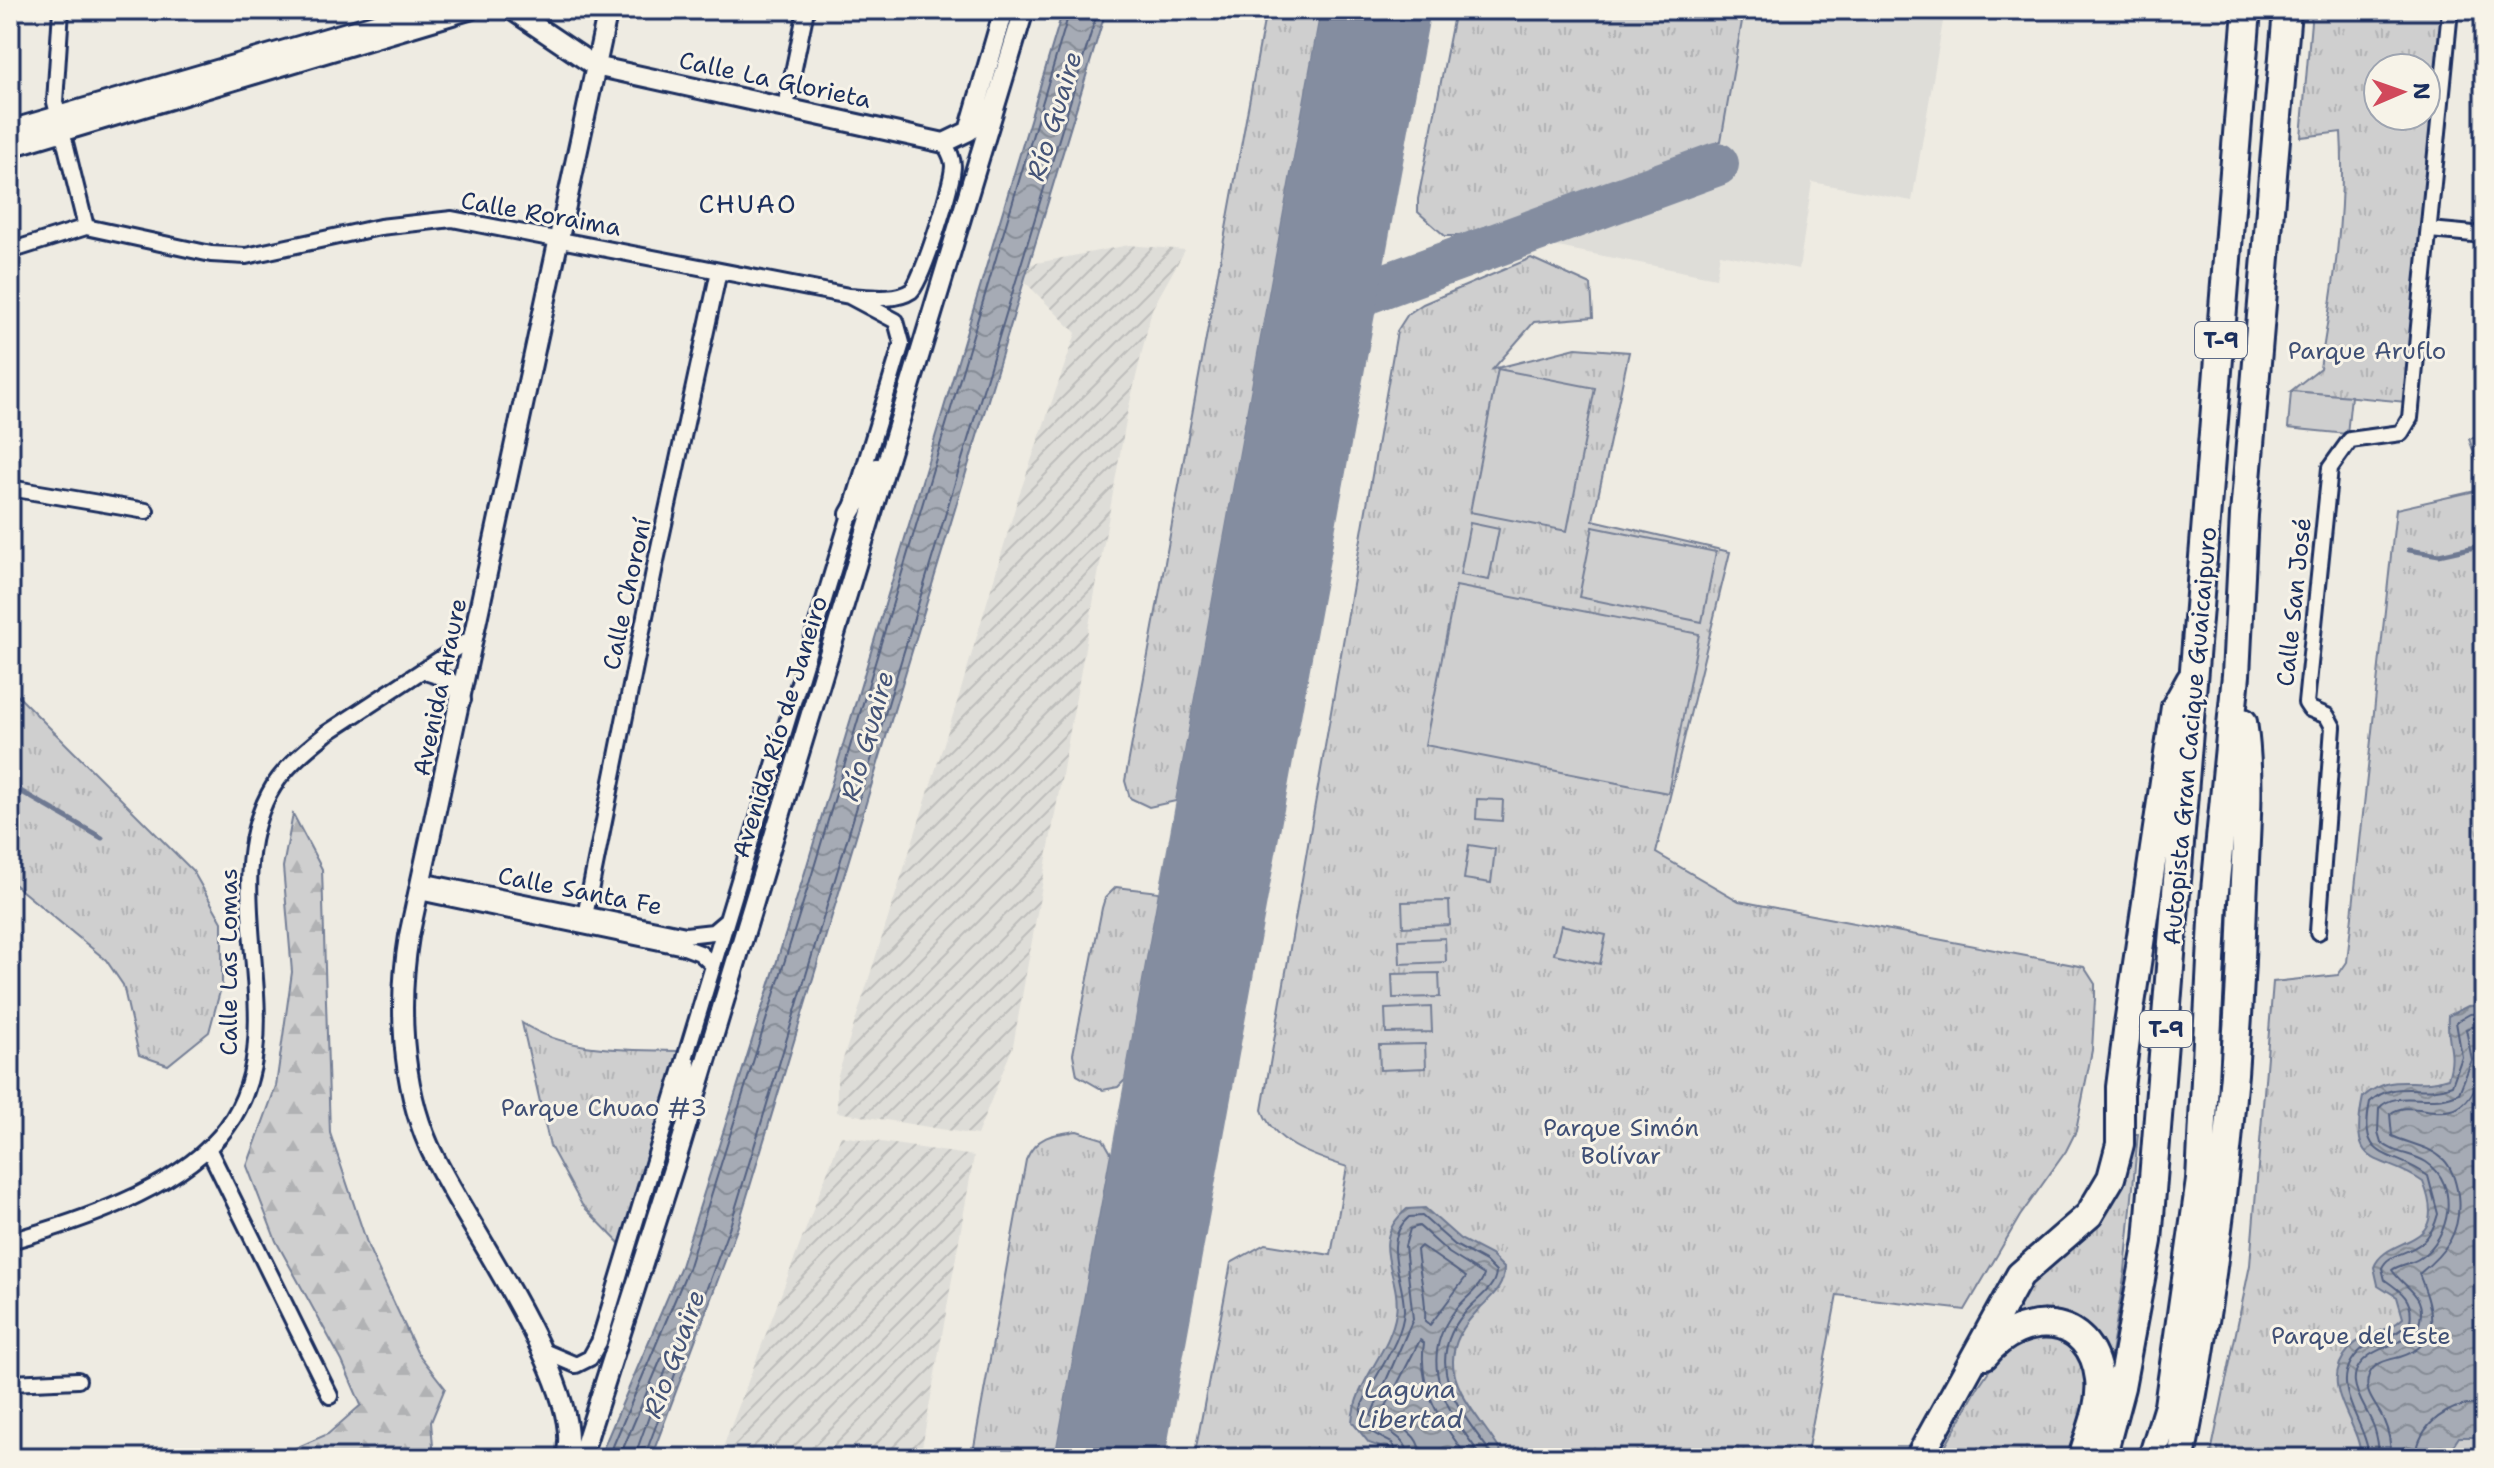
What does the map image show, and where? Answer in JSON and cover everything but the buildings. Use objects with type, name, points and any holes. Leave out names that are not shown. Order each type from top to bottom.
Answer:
[{"type":"highway","name":"Autopista Gran Cacique Guaicaipuro","points":[[2102,1458],[2121,1387],[2148,1241],[2247,10]]},
{"type":"highway","name":"Autopista Gran Cacique Guaicaipuro","points":[[2152,1458],[2168,1406],[2200,1180],[2214,901],[2236,675],[2244,515],[2287,10]]},
{"type":"highway","points":[[1919,1458],[2020,1275],[2089,1215],[2111,1178],[2120,1144],[2120,1087],[2127,1031],[2175,707],[2196,670]]},
{"type":"highway","points":[[2181,1458],[2211,1294],[2239,1032],[2246,743],[2236,675]]},
{"type":"highway","points":[[1927,1458],[1992,1347],[2008,1332],[2023,1326],[2049,1324],[2065,1328],[2088,1348],[2098,1375],[2098,1404],[2082,1458]]},
{"type":"street","points":[[61,10],[55,102],[86,227]]},
{"type":"street","points":[[10,147],[61,123],[423,10]]},
{"type":"street","points":[[10,130],[61,123],[469,10]]},
{"type":"street","points":[[512,10],[595,66]]},
{"type":"street","name":"Avenida Araure","points":[[543,1351],[428,1145],[417,1110],[403,1001],[404,967],[608,10]]},
{"type":"street","points":[[786,106],[806,10]]},
{"type":"street","points":[[944,143],[969,131],[1004,10]]},
{"type":"street","name":"Avenida Río de Janeiro","points":[[581,1458],[675,1163],[1024,10]]},
{"type":"street","points":[[2450,10],[2430,230],[2484,235]]},
{"type":"street","name":"Calle La Glorieta","points":[[595,66],[944,143]]},
{"type":"street","name":"Calle Roraima","points":[[10,251],[86,227],[211,254],[264,253],[380,227],[439,219],[559,238],[849,296],[901,295],[919,282],[951,176],[951,156],[944,143]]},
{"type":"street","name":"Calle San José","points":[[2318,932],[2333,727],[2327,716],[2310,709],[2306,703],[2330,468],[2336,455],[2350,440],[2392,436],[2407,427],[2430,230]]},
{"type":"street","name":"Calle Choroní","points":[[584,921],[656,561],[719,271]]},
{"type":"street","name":"Avenida Río de Janeiro","points":[[543,1351],[576,1365],[595,1352],[686,1064],[726,921],[902,343],[896,321],[849,296]]},
{"type":"street","points":[[850,514],[892,441]]},
{"type":"street","points":[[10,488],[146,511]]},
{"type":"street","name":"Calle Las Lomas","points":[[10,1241],[63,1226],[186,1168],[208,1148],[233,1117],[250,1071],[256,1016],[249,869],[253,836],[270,793],[306,750],[327,733],[425,672],[458,645],[475,636]]},
{"type":"street","points":[[425,672],[450,680],[463,700]]},
{"type":"street","name":"Calle Santa Fe","points":[[420,887],[584,921],[684,947],[700,953],[713,965]]},
{"type":"street","name":"Calle Santa Fe","points":[[584,921],[686,935],[713,932],[726,921]]},
{"type":"street","points":[[675,1163],[686,1064]]},
{"type":"street","points":[[208,1148],[330,1396]]},
{"type":"street","points":[[543,1351],[567,1416],[570,1431],[565,1458]]},
{"type":"street","points":[[10,1383],[78,1380]]},
{"type":"shaded area","points":[[1744,10],[1945,10],[1912,201],[1812,182],[1799,269],[1720,254],[1716,278],[1517,239],[1717,164]]},
{"type":"shaded area","points":[[1129,245],[1185,250],[1152,309],[1127,415],[1013,1046],[977,1135],[837,1112],[837,1078],[960,693],[1018,498],[1076,333],[1011,268]]},
{"type":"shaded area","points":[[841,1136],[974,1156],[920,1458],[719,1458]]},
{"type":"green space","points":[[1266,10],[1321,10],[1176,801],[1149,807],[1130,798],[1125,781]]},
{"type":"green space","points":[[1455,10],[1744,10],[1721,141],[1484,229],[1463,236],[1445,236],[1418,212],[1418,199]]},
{"type":"green space","name":"Parque Aruflo","points":[[2312,10],[2444,10],[2440,52],[2362,52],[2362,132],[2432,132],[2406,402],[2291,391],[2320,368],[2340,221],[2341,132],[2301,137]]},
{"type":"green space","name":"Parque Simón Bolívar","points":[[1531,258],[1591,285],[1593,317],[1534,322],[1493,369],[1576,348],[1629,352],[1593,520],[1730,552],[1656,853],[1739,901],[2084,967],[2095,984],[2095,999],[2092,1050],[2076,1131],[2066,1151],[2020,1216],[1965,1310],[1837,1295],[1806,1458],[1194,1458],[1231,1263],[1265,1244],[1331,1255],[1347,1167],[1286,1141],[1268,1122],[1262,1110],[1397,331],[1408,314],[1423,304]]},
{"type":"green space","points":[[1498,369],[1595,388],[1567,531],[1470,512]]},
{"type":"green space","points":[[2291,391],[2351,396],[2347,434],[2288,428]]},
{"type":"green space","points":[[2484,436],[2484,480],[2469,439]]},
{"type":"green space","name":"Parque del Este","points":[[2484,489],[2484,1458],[2210,1458],[2250,1265],[2273,982],[2338,975],[2347,962],[2396,509]]},
{"type":"green space","points":[[1470,523],[1499,529],[1489,580],[1460,575]]},
{"type":"green space","points":[[1593,527],[1716,552],[1702,622],[1579,597]]},
{"type":"green space","points":[[1456,586],[1699,634],[1668,793],[1425,745]]},
{"type":"green space","points":[[10,688],[193,871],[222,922],[222,984],[209,1032],[168,1065],[139,1055],[123,985],[106,960],[10,881]]},
{"type":"green space","points":[[1477,799],[1503,800],[1502,821],[1476,819]]},
{"type":"green space","points":[[293,814],[322,869],[330,1133],[369,1249],[417,1352],[445,1388],[431,1422],[434,1458],[301,1458],[291,1450],[328,1434],[361,1405],[342,1361],[276,1241],[247,1166],[276,1086],[292,972],[283,867]]},
{"type":"green space","points":[[1469,845],[1495,849],[1491,883],[1464,879]]},
{"type":"green space","points":[[1116,887],[1159,892],[1125,1080],[1118,1087],[1103,1090],[1077,1075],[1073,1054],[1102,908],[1105,898]]},
{"type":"green space","points":[[1449,901],[1450,925],[1403,927],[1402,902]]},
{"type":"green space","points":[[1561,925],[1606,935],[1600,964],[1554,954]]},
{"type":"green space","points":[[1445,938],[1446,962],[1400,964],[1399,940]]},
{"type":"green space","points":[[1439,973],[1440,997],[1393,998],[1392,974]]},
{"type":"green space","points":[[1431,1007],[1432,1032],[1386,1033],[1385,1009]]},
{"type":"green space","name":"Parque Chuao #3","points":[[522,1023],[540,1033],[580,1045],[684,1051],[624,1248],[582,1205],[550,1146]]},
{"type":"green space","points":[[1425,1044],[1426,1068],[1380,1070],[1379,1045]]},
{"type":"green space","points":[[1077,1131],[1103,1139],[1111,1153],[1055,1458],[972,1458],[1026,1160],[1040,1141],[1060,1133]]},
{"type":"green space","points":[[2132,1134],[2138,1134],[2125,1271],[2109,1366],[2098,1344],[2000,1329]]},
{"type":"green space","points":[[2037,1333],[2068,1342],[2094,1379],[2076,1458],[1939,1458],[2000,1354]]},
{"type":"water","name":"Río Guaire","points":[[1063,10],[1106,10],[738,1226],[651,1458],[599,1458],[681,1266],[805,872]]},
{"type":"water","points":[[2484,1005],[2484,1437],[2459,1437],[2445,1458],[2361,1458],[2359,1444],[2338,1390],[2340,1362],[2356,1343],[2403,1318],[2397,1297],[2378,1285],[2374,1267],[2381,1256],[2423,1231],[2429,1220],[2429,1204],[2423,1182],[2371,1157],[2364,1149],[2359,1121],[2363,1097],[2385,1084],[2448,1078],[2452,1061],[2448,1016],[2468,1006]]},
{"type":"water","name":"Laguna Libertad","points":[[1425,1208],[1460,1239],[1491,1255],[1504,1268],[1497,1290],[1463,1329],[1454,1349],[1453,1368],[1458,1386],[1505,1458],[1393,1458],[1386,1449],[1369,1443],[1352,1422],[1359,1393],[1387,1341],[1396,1313],[1397,1299],[1388,1259],[1389,1234],[1407,1209]]},
{"type":"waterway","points":[[2409,550],[2439,555],[2484,545]]},
{"type":"waterway","points":[[10,785],[102,838]]},
{"type":"taxiway","points":[[1321,309],[1717,164]]},
{"type":"runway","points":[[1110,1458],[1376,10]]},
{"type":"district","name":"CHUAO","points":[[748,204]]}]
